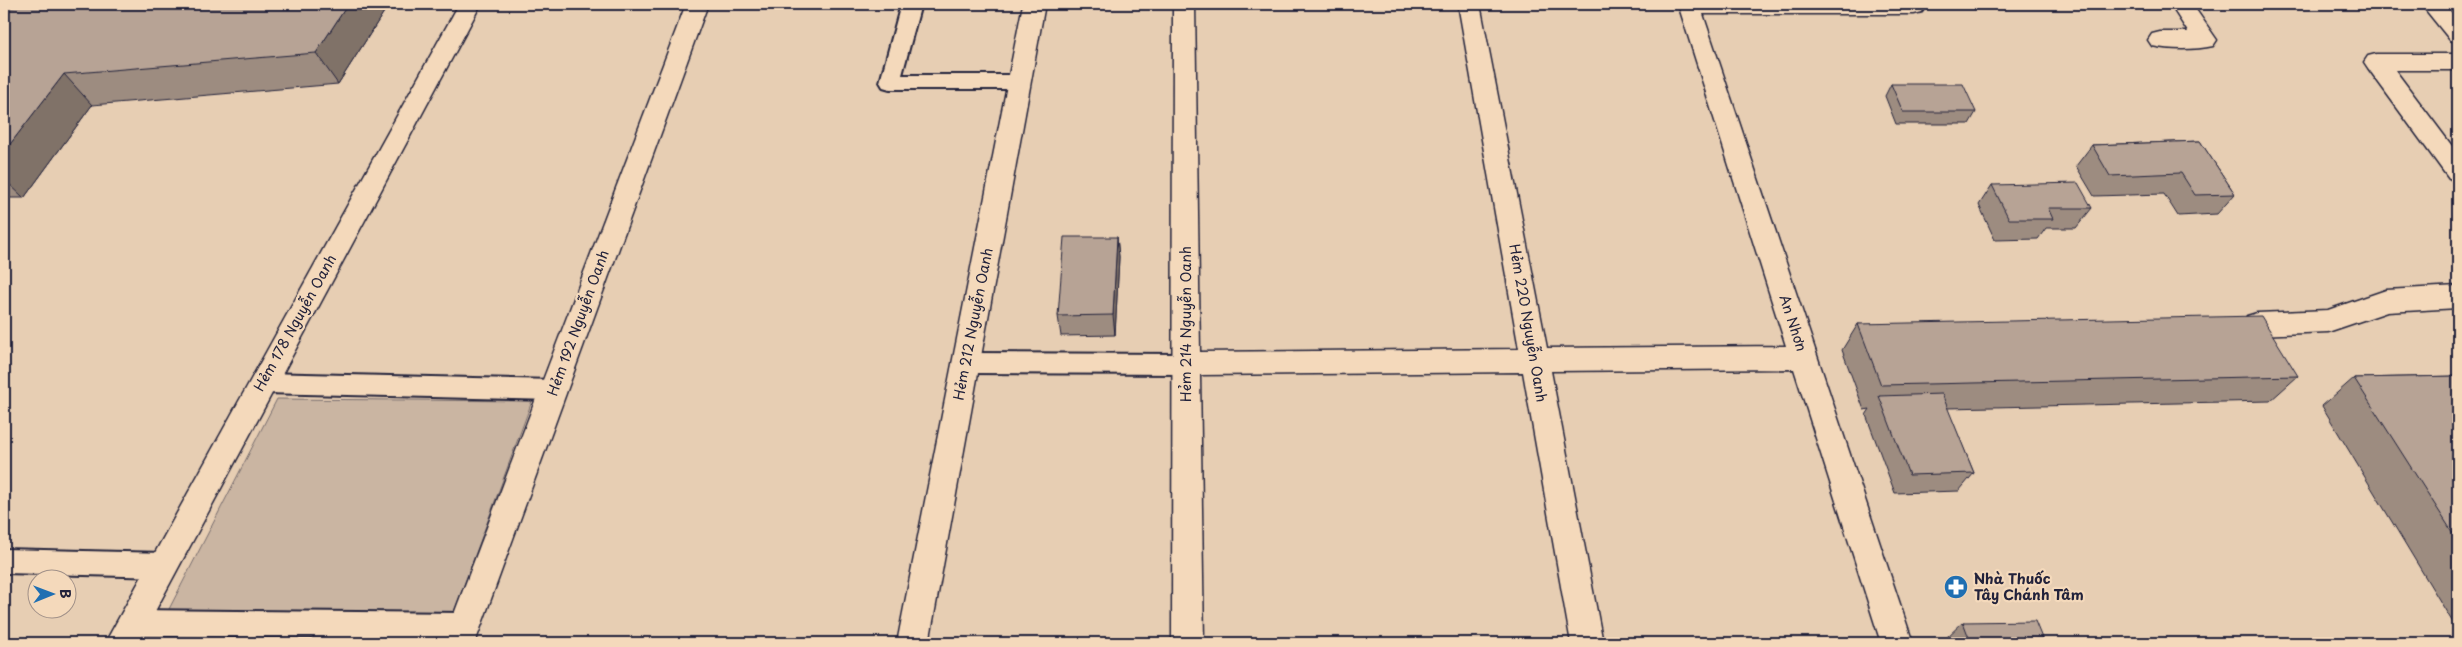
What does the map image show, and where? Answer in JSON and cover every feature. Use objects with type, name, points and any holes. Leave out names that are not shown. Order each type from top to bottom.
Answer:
[{"type":"street","name":"Hẻm 178 Nguyễn Oanh","points":[[127,633],[470,4]]},
{"type":"street","name":"Hẻm 192 Nguyễn Oanh","points":[[463,635],[697,4]]},
{"type":"street","name":"Hẻm 212 Nguyễn Oanh","points":[[913,643],[1034,4]]},
{"type":"street","name":"Hẻm 214 Nguyễn Oanh","points":[[1184,4],[1188,643]]},
{"type":"street","name":"Hẻm 220 Nguyễn Oanh","points":[[1469,4],[1587,643]]},
{"type":"street","points":[[2160,40],[2206,40],[2181,4]]},
{"type":"street","points":[[2432,4],[2458,35]]},
{"type":"street","points":[[1689,5],[1914,7]]},
{"type":"street","name":"An Nhơn","points":[[1689,5],[1897,643]]},
{"type":"street","points":[[2458,62],[2376,62],[2458,172]]},
{"type":"street","points":[[2257,324],[2328,321],[2386,301],[2457,297]]},
{"type":"street","points":[[1186,364],[1804,357]]},
{"type":"lane","points":[[910,4],[890,82],[1019,82]]},
{"type":"lane","points":[[966,363],[1186,364]]},
{"type":"lane","points":[[263,383],[554,390]]},
{"type":"lane","points":[[4,561],[164,565]]},
{"type":"lane","points":[[127,633],[463,635]]},
{"type":"shaded area","points":[[277,399],[532,401],[453,615],[167,613]]},
{"type":"building","points":[[27,4],[348,4],[316,53],[64,74],[4,152],[4,9]]},
{"type":"building","points":[[1891,84],[1963,84],[1976,112],[1903,112]]},
{"type":"building","points":[[2200,141],[2235,194],[2195,195],[2181,173],[2110,176],[2092,145]]},
{"type":"building","points":[[2078,183],[2092,208],[2048,208],[2053,219],[2009,219],[1992,185]]},
{"type":"building","points":[[1064,237],[1117,237],[1113,315],[1058,316]]},
{"type":"building","points":[[2261,316],[2298,376],[1881,385],[1858,324]]},
{"type":"building","points":[[2458,376],[2458,541],[2354,378]]},
{"type":"building","points":[[1942,394],[1974,473],[1909,475],[1879,396]]},
{"type":"building","points":[[2035,621],[2044,643],[1971,643],[1963,622]]},
{"type":"place","name":"Nhà Thuốc Tây Chánh Tâm","points":[[1956,587]]}]
